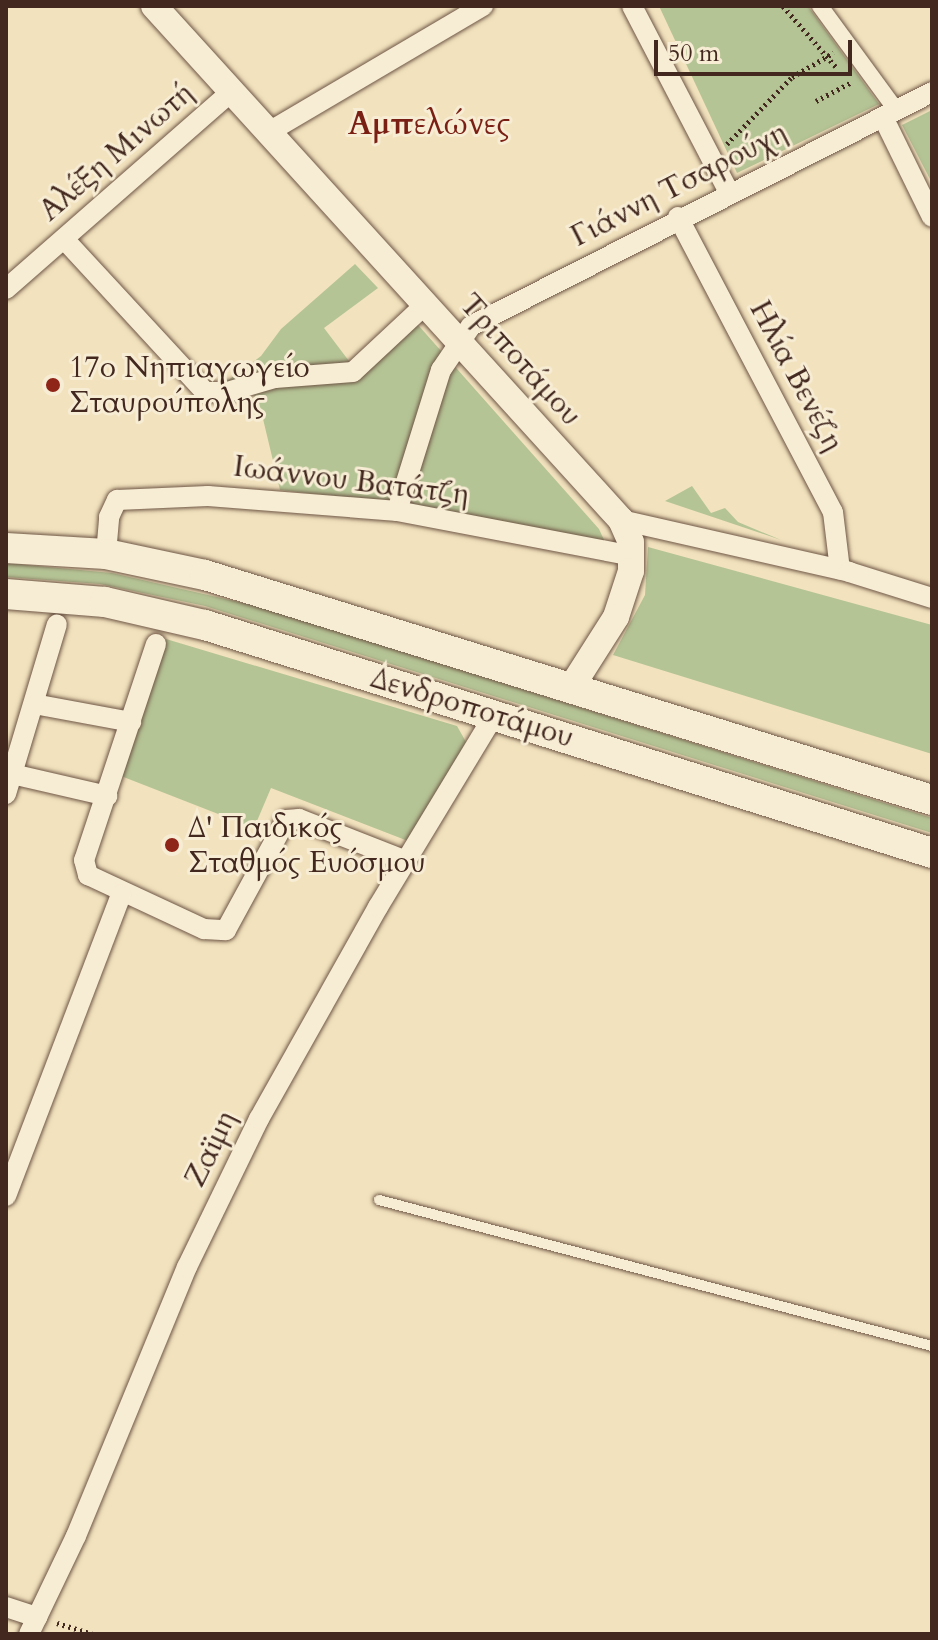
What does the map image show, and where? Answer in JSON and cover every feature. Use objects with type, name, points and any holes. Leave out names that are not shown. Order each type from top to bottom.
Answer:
[{"type":"main road","name":"Δενδροποτάμου","points":[[6,548],[106,554],[264,591],[932,800]]},
{"type":"main road","name":"Δενδροποτάμου","points":[[6,594],[105,602],[165,613],[932,853]]},
{"type":"street","name":"Τριποτάμου","points":[[154,6],[621,520]]},
{"type":"street","points":[[267,133],[483,6]]},
{"type":"street","points":[[632,6],[713,156],[729,192]]},
{"type":"street","points":[[820,6],[869,73],[890,114],[932,217]]},
{"type":"street","name":"Αλέξη Μινωτή","points":[[6,289],[231,92]]},
{"type":"street","name":"Γιάννη Τσαρούχη","points":[[458,339],[478,322],[678,217],[932,92]]},
{"type":"street","name":"Ηλία Βενέζη","points":[[678,217],[833,512],[840,570]]},
{"type":"street","points":[[64,239],[205,392],[227,392],[275,378],[353,372],[426,304]]},
{"type":"street","points":[[397,511],[440,375],[458,339]]},
{"type":"street","name":"Ιωάννου Βατάτζη","points":[[106,554],[112,507],[127,496],[288,499],[397,511],[633,556]]},
{"type":"street","points":[[621,520],[840,570],[932,598]]},
{"type":"street","points":[[572,686],[616,617],[633,556],[621,520]]},
{"type":"street","points":[[57,624],[9,784],[107,796]]},
{"type":"street","points":[[156,644],[84,860],[88,875],[121,895],[204,929],[226,930],[286,820],[299,819],[406,861]]},
{"type":"street","points":[[34,704],[131,722]]},
{"type":"street","name":"Ζαϊμη","points":[[33,1625],[187,1267],[252,1132],[406,861],[495,714]]},
{"type":"street","points":[[6,1196],[121,895]]},
{"type":"street","points":[[6,1607],[33,1625]]},
{"type":"lane","points":[[379,1200],[932,1346]]},
{"type":"path","points":[[713,156],[757,118],[792,77],[845,41]]},
{"type":"path","points":[[816,101],[869,73]]},
{"type":"path","points":[[33,1625],[93,1634]]},
{"type":"green space","points":[[659,6],[808,6],[879,104],[737,173]]},
{"type":"green space","points":[[932,110],[932,183],[902,125]]},
{"type":"green space","points":[[355,264],[378,288],[324,328],[352,365],[411,317],[599,529],[605,542],[419,506],[280,490],[258,398],[227,381],[261,356],[281,329]]},
{"type":"green space","points":[[692,486],[711,513],[725,508],[738,522],[781,540],[665,501]]},
{"type":"green space","points":[[648,547],[932,625],[932,754],[613,655],[645,595]]},
{"type":"green space","points":[[6,563],[112,573],[260,607],[932,818],[932,833],[205,606],[100,584],[6,577]]},
{"type":"green space","points":[[166,639],[457,726],[466,742],[408,841],[271,788],[254,828],[121,776]]},
{"type":"place","name":"17ο Νηπιαγωγείο Σταυρούπολης","points":[[53,385]]},
{"type":"place","name":"Δ' Παιδικός Σταθμός Ευόσμου","points":[[172,845]]},
{"type":"district","name":"Αμπελώνες","points":[[429,124]]}]
